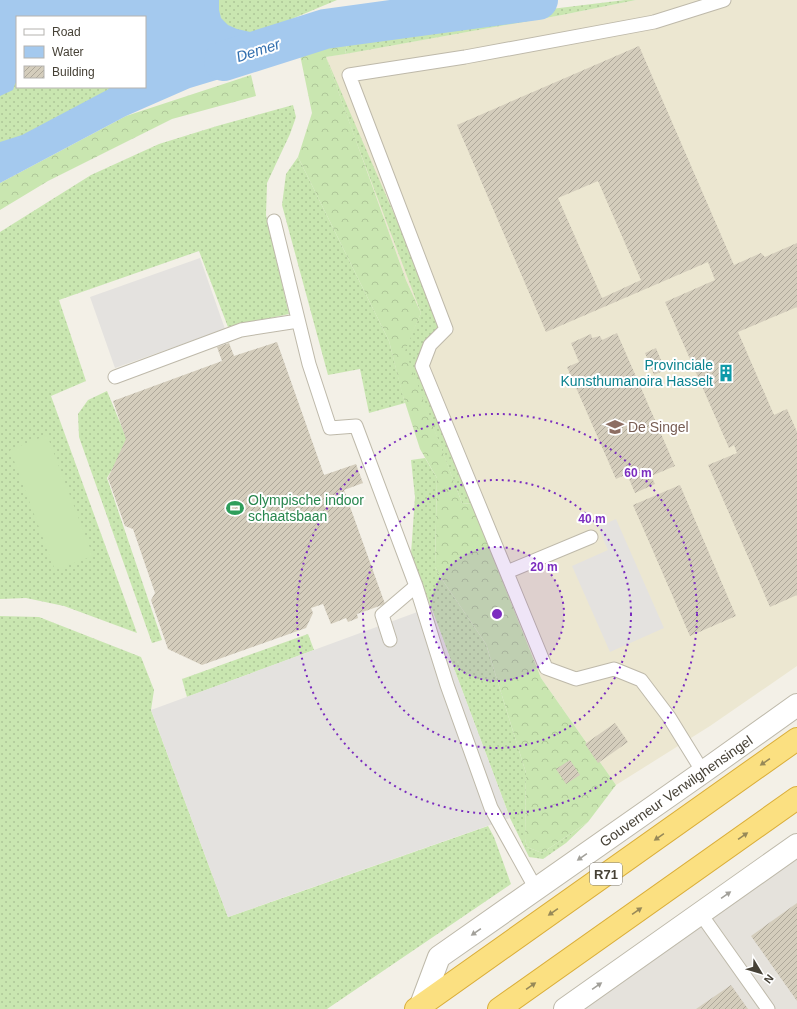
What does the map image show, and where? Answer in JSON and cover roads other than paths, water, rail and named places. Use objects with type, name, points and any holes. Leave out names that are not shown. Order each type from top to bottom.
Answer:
[{"type":"highway","name":"Gouverneur Verwilghensingel","points":[[418,1007],[797,739]]},
{"type":"highway","points":[[499,1009],[797,798]]},
{"type":"street","name":"Gouverneur Verwilghensingel","points":[[418,1007],[439,957],[797,706]]},
{"type":"street","points":[[565,1009],[797,845]]},
{"type":"lane","points":[[703,772],[669,717],[641,680],[614,670],[576,679],[546,668],[422,366],[430,344],[446,329],[349,75],[465,57],[654,22],[724,0]]},
{"type":"lane","points":[[274,221],[309,364],[330,428],[356,426],[416,586],[447,685],[491,808],[536,889]]},
{"type":"lane","points":[[115,377],[241,330],[298,321]]},
{"type":"lane","points":[[507,572],[591,537]]},
{"type":"lane","points":[[390,640],[382,615],[416,586]]},
{"type":"lane","points":[[700,913],[768,1009]]},
{"type":"water","points":[[0,0],[219,0],[221,18],[228,25],[237,29],[268,35],[281,30],[269,64],[190,88],[126,116],[0,183],[0,142],[22,135],[110,88],[146,88],[146,16],[16,16],[16,82],[13,90],[0,96]]},
{"type":"waterway","name":"Demer","points":[[224,61],[325,29],[538,0]]},
{"type":"place","name":"Provinciale Kunsthumanoira Hasselt","points":[[726,373]]},
{"type":"place","name":"De Singel","points":[[615,427]]},
{"type":"place","name":"Olympische indoor schaatsbaan","points":[[235,508]]}]
